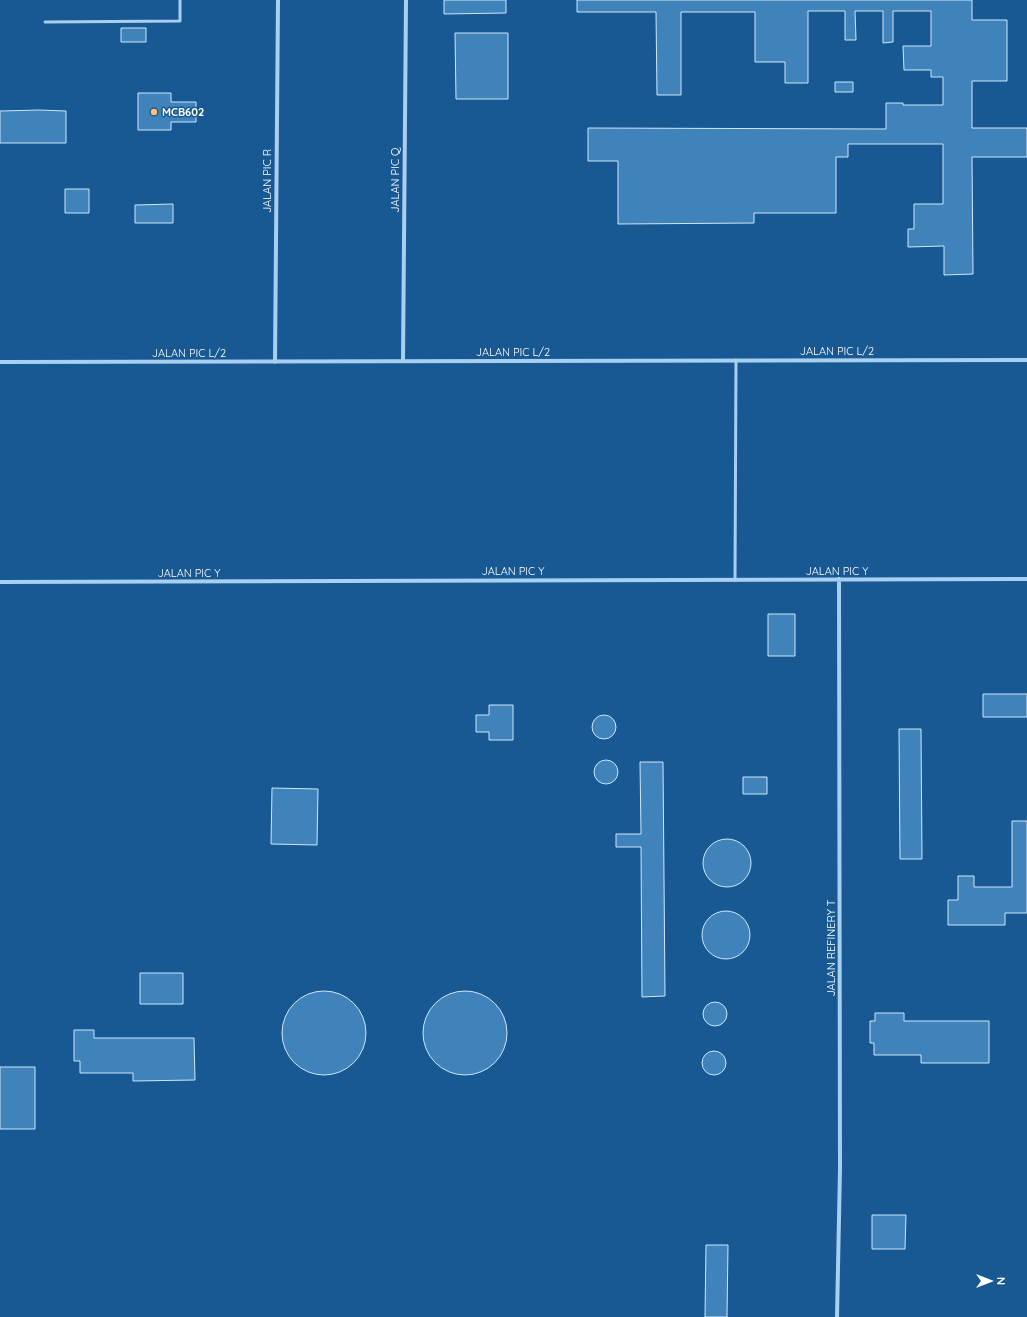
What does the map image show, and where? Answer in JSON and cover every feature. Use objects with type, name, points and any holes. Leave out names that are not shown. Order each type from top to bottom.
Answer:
[{"type":"street","name":"JALAN PIC R","points":[[275,362],[278,0]]},
{"type":"street","name":"JALAN PIC Q","points":[[403,361],[406,0]]},
{"type":"street","name":"JALAN PIC L/2","points":[[0,362],[1027,360]]},
{"type":"street","name":"JALAN PIC Y","points":[[0,582],[1027,579]]},
{"type":"street","name":"JALAN REFINERY T","points":[[837,1317],[840,1169],[839,580]]},
{"type":"lane","points":[[45,22],[180,21],[180,0]]},
{"type":"lane","points":[[735,580],[736,360]]},
{"type":"building","points":[[444,0],[506,0],[506,13],[444,14]]},
{"type":"building","points":[[577,0],[972,0],[972,20],[1007,20],[1007,81],[972,81],[972,128],[1027,128],[1027,157],[972,157],[973,274],[944,275],[944,246],[908,247],[908,229],[914,229],[914,204],[943,204],[943,144],[848,144],[848,157],[836,157],[836,213],[754,213],[754,223],[618,224],[618,161],[588,161],[588,128],[886,129],[886,103],[903,103],[903,105],[943,105],[943,77],[931,77],[931,70],[904,70],[903,46],[931,46],[931,11],[893,11],[893,42],[883,43],[883,11],[855,11],[856,40],[845,40],[845,11],[808,11],[808,83],[785,83],[785,62],[755,62],[755,12],[681,12],[681,95],[657,95],[656,12],[577,12]]},
{"type":"building","points":[[121,28],[146,28],[146,42],[121,42]]},
{"type":"building","points":[[455,33],[508,33],[508,99],[456,99]]},
{"type":"building","points":[[835,82],[853,82],[853,92],[835,92]]},
{"type":"building","name":"MCB602","points":[[138,93],[171,93],[171,102],[196,102],[196,122],[171,122],[171,130],[138,130]]},
{"type":"building","points":[[0,111],[66,111],[66,143],[0,143]]},
{"type":"building","points":[[65,189],[89,189],[89,213],[65,213]]},
{"type":"building","points":[[173,204],[173,223],[135,223],[135,205]]},
{"type":"building","points":[[768,614],[795,614],[795,656],[768,656]]},
{"type":"building","points":[[983,694],[1027,694],[1027,717],[983,717]]},
{"type":"building","points":[[489,705],[513,705],[513,740],[489,740],[489,732],[476,732],[476,715],[489,715]]},
{"type":"building","points":[[604,715],[609,716],[615,722],[615,732],[609,738],[604,739],[599,738],[593,732],[592,727],[593,722],[599,716]]},
{"type":"building","points":[[899,729],[921,729],[922,859],[900,859]]},
{"type":"building","points":[[606,760],[611,761],[617,767],[617,777],[611,783],[606,784],[601,783],[595,777],[594,772],[595,767],[601,761]]},
{"type":"building","points":[[640,762],[663,762],[665,996],[642,997],[641,847],[616,847],[616,834],[641,834]]},
{"type":"building","points":[[743,777],[767,777],[767,794],[743,794]]},
{"type":"building","points":[[272,788],[318,789],[317,845],[271,844]]},
{"type":"building","points":[[1012,821],[1027,821],[1027,913],[1005,913],[1005,925],[948,925],[948,900],[958,900],[958,876],[974,876],[974,887],[1012,887]]},
{"type":"building","points":[[727,839],[736,841],[744,846],[749,854],[751,863],[749,872],[744,880],[736,885],[727,887],[718,885],[710,880],[705,872],[703,863],[705,854],[710,846],[718,841]]},
{"type":"building","points":[[726,911],[735,913],[743,918],[748,926],[750,935],[748,944],[743,952],[735,957],[726,959],[717,957],[709,952],[704,944],[702,935],[704,926],[709,918],[717,913]]},
{"type":"building","points":[[140,973],[183,973],[183,1004],[140,1004]]},
{"type":"building","points":[[324,991],[340,994],[354,1003],[363,1017],[366,1033],[363,1049],[354,1063],[340,1072],[324,1075],[308,1072],[294,1063],[285,1049],[282,1033],[285,1017],[294,1003],[308,994]]},
{"type":"building","points":[[465,991],[481,994],[495,1003],[504,1017],[507,1033],[504,1049],[495,1063],[481,1072],[465,1075],[449,1072],[435,1063],[426,1049],[423,1033],[426,1017],[435,1003],[449,994]]},
{"type":"building","points":[[715,1002],[720,1003],[726,1009],[726,1019],[720,1025],[715,1026],[710,1025],[704,1019],[703,1014],[704,1009],[710,1003]]},
{"type":"building","points":[[875,1013],[904,1013],[904,1021],[989,1021],[989,1063],[921,1063],[921,1055],[874,1055],[874,1043],[870,1043],[870,1021],[875,1021]]},
{"type":"building","points":[[74,1030],[94,1030],[94,1038],[194,1038],[195,1080],[133,1081],[133,1073],[80,1073],[80,1061],[74,1061]]},
{"type":"building","points":[[714,1051],[719,1052],[725,1058],[725,1068],[719,1074],[714,1075],[709,1074],[703,1068],[702,1063],[703,1058],[709,1052]]},
{"type":"building","points":[[0,1067],[35,1067],[35,1129],[0,1129]]},
{"type":"building","points":[[872,1215],[906,1215],[905,1249],[872,1249]]},
{"type":"building","points":[[706,1245],[728,1245],[727,1317],[705,1317]]},
{"type":"place","name":"MCB602","points":[[154,112]]}]
